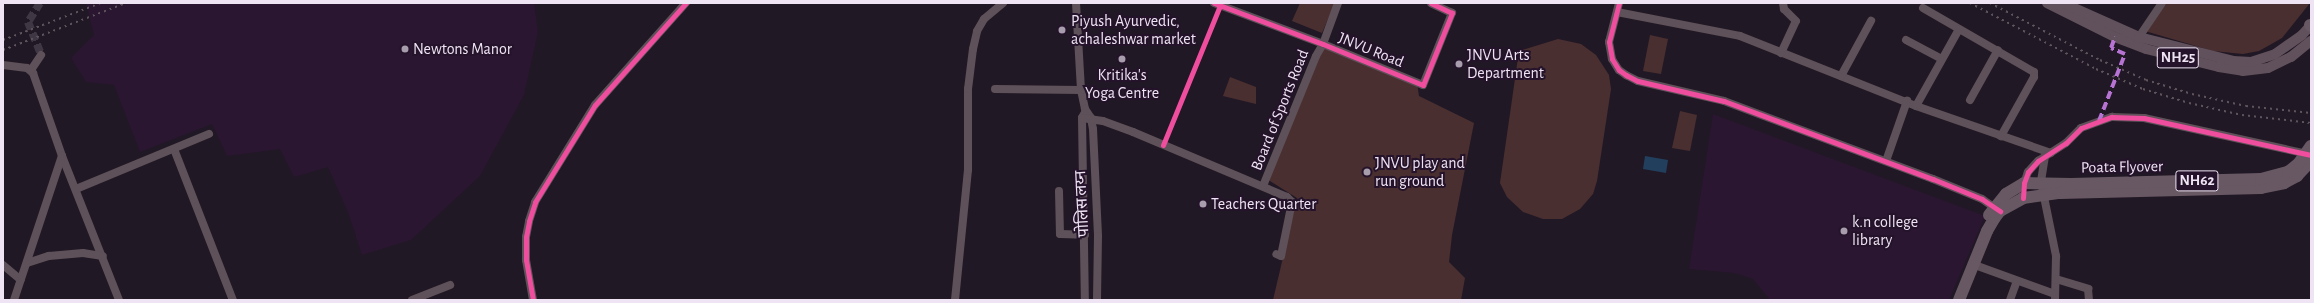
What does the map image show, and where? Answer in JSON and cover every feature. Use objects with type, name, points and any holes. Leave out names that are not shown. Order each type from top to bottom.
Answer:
[{"type":"highway","name":"Poata Flyover","points":[[2042,188],[2071,184],[2261,179],[2288,172],[2299,163],[2311,146]]},
{"type":"highway","name":"Poata Flyover","points":[[2042,188],[2060,193],[2086,193],[2169,192],[2275,186],[2297,176],[2311,161]]},
{"type":"highway","name":"NH62","points":[[1951,300],[1970,253],[2006,194],[2024,183],[2042,188]]},
{"type":"highway","name":"NH62","points":[[1959,300],[1972,264],[1997,209],[2042,188]]},
{"type":"main road","name":"NH25","points":[[2047,3],[2108,35],[2146,49],[2189,61],[2243,71],[2258,70],[2276,65],[2291,58],[2311,41]]},
{"type":"main road","name":"NH25","points":[[2064,3],[2139,37],[2205,56],[2233,61],[2251,62],[2275,54],[2288,46],[2311,25]]},
{"type":"street","points":[[533,300],[526,260],[526,237],[528,221],[536,202],[595,105],[686,3]]},
{"type":"street","points":[[955,300],[968,170],[968,89],[973,49],[977,30],[984,19],[1003,3]]},
{"type":"street","points":[[1076,3],[1081,90],[1085,109],[1091,118]]},
{"type":"street","name":"JNVU Road","points":[[1214,3],[1323,44],[1423,85],[1452,13],[1431,3]]},
{"type":"street","name":"Board of Sports Road","points":[[1263,186],[1316,56],[1323,44],[1338,3]]},
{"type":"street","points":[[1781,53],[1796,21],[1784,9],[1783,3]]},
{"type":"street","points":[[2139,37],[2162,3]]},
{"type":"street","points":[[1997,209],[1975,196],[1886,161],[1724,101],[1638,81],[1626,75],[1619,70],[1612,59],[1610,42],[1618,7],[1726,32],[1916,106],[2048,154]]},
{"type":"street","points":[[1923,8],[2034,72],[2034,77],[2002,136]]},
{"type":"street","points":[[1841,76],[1871,21]]},
{"type":"street","points":[[1916,106],[1941,59],[1960,29]]},
{"type":"street","points":[[1906,40],[1941,59]]},
{"type":"street","points":[[1970,100],[1998,50]]},
{"type":"street","points":[[31,70],[41,55]]},
{"type":"street","points":[[3,65],[31,70]]},
{"type":"street","points":[[31,70],[62,156],[103,256],[119,300]]},
{"type":"street","points":[[995,90],[1081,90]]},
{"type":"street","points":[[1886,161],[1907,102]]},
{"type":"street","name":"पोलिस लय्न","points":[[1085,109],[1082,118],[1085,300]]},
{"type":"street","points":[[2023,198],[2024,183],[2028,172],[2081,128],[2112,117],[2127,117],[2188,127],[2311,155]]},
{"type":"street","points":[[1082,118],[1091,118],[1133,132],[1287,196],[1292,202],[1281,256],[1276,254]]},
{"type":"street","name":"पोलिस लय्न","points":[[1091,118],[1098,236],[1097,300]]},
{"type":"street","points":[[76,189],[210,134]]},
{"type":"street","points":[[174,149],[233,300]]},
{"type":"street","points":[[1972,264],[2055,297],[2056,256],[2053,232],[2042,188],[2048,154]]},
{"type":"street","points":[[14,300],[62,156]]},
{"type":"street","points":[[1059,191],[1060,234],[1085,235]]},
{"type":"street","points":[[26,263],[49,256],[83,253],[103,256]]},
{"type":"street","points":[[3,265],[21,280]]},
{"type":"street","points":[[2056,279],[2088,289],[2089,300]]},
{"type":"street","points":[[2010,300],[2017,281]]},
{"type":"street","points":[[412,300],[450,285]]},
{"type":"shaded area","points":[[86,3],[534,3],[538,32],[524,95],[480,176],[411,240],[362,255],[348,212],[328,167],[294,177],[280,149],[227,156],[212,124],[140,152],[114,85],[86,82],[71,58],[94,35]]},
{"type":"shaded area","points":[[1300,3],[1335,3],[1322,33],[1292,21]]},
{"type":"shaded area","points":[[2167,3],[2310,3],[2282,38],[2259,51],[2243,54],[2213,51],[2145,31]]},
{"type":"shaded area","points":[[1650,35],[1668,39],[1661,74],[1643,71]]},
{"type":"shaded area","points":[[1558,39],[1581,44],[1596,55],[1609,75],[1611,89],[1597,181],[1593,194],[1580,209],[1562,219],[1543,219],[1523,212],[1507,197],[1500,183],[1519,51]]},
{"type":"shaded area","name":"JNVU play and run ground","points":[[1322,47],[1417,83],[1419,96],[1474,123],[1452,235],[1449,262],[1465,278],[1461,300],[1273,300],[1297,198],[1267,179]]},
{"type":"shaded area","points":[[1230,77],[1256,87],[1256,104],[1223,96]]},
{"type":"shaded area","points":[[1680,111],[1697,115],[1690,151],[1672,148]]},
{"type":"shaded area","points":[[1713,114],[1985,216],[1949,300],[1770,300],[1753,279],[1735,273],[1689,269]]},
{"type":"water","points":[[1645,156],[1668,160],[1666,173],[1643,169]]},
{"type":"tunnel","points":[[40,3],[28,22],[41,55]]},
{"type":"railway","points":[[3,40],[101,3]]},
{"type":"railway","points":[[3,50],[126,3]]},
{"type":"railway","points":[[1970,3],[2096,69],[2143,89],[2189,103],[2242,115],[2311,123]]},
{"type":"railway","points":[[1990,3],[2100,60],[2146,80],[2192,94],[2246,106],[2311,113]]},
{"type":"marked path","points":[[2099,121],[2125,54],[2111,48],[2115,37]]},
{"type":"cycle path","points":[[533,300],[526,260],[526,237],[535,202],[595,105],[686,3]]},
{"type":"cycle path","points":[[1214,3],[1323,44],[1423,85],[1452,13],[1431,3]]},
{"type":"cycle path","points":[[1619,3],[1609,42],[1612,59],[1619,70],[1626,75],[1638,81],[1724,101],[1933,179],[1982,199],[2000,211]]},
{"type":"cycle path","points":[[1163,145],[1220,5]]},
{"type":"cycle path","points":[[2023,198],[2024,183],[2028,172],[2038,161],[2066,143],[2081,128],[2112,117],[2144,118],[2311,155]]},
{"type":"place","name":"Piyush Ayurvedic, achaleshwar market","points":[[1062,30]]},
{"type":"place","name":"Newtons Manor","points":[[405,49]]},
{"type":"place","name":"Kritika's Yoga Centre","points":[[1122,59]]},
{"type":"place","name":"JNVU Arts Department","points":[[1459,64]]},
{"type":"place","name":"JNVU play and run ground","points":[[1367,172]]},
{"type":"place","name":"Teachers Quarter","points":[[1203,204]]},
{"type":"place","name":"k.n college library","points":[[1844,231]]}]
